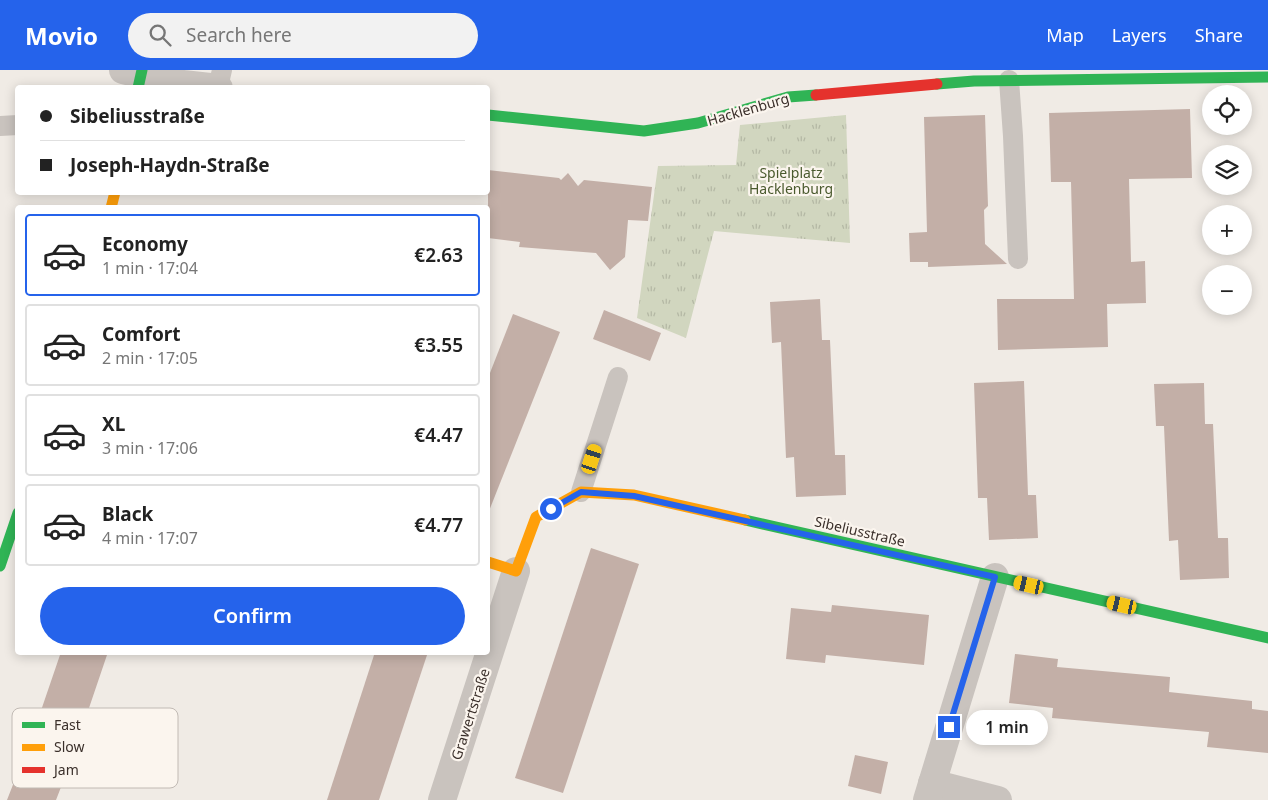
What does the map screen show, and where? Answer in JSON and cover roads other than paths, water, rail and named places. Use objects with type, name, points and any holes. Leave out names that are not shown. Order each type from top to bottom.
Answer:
[{"type":"street","points":[[136,75],[195,85]]},
{"type":"street","name":"Hacklenburg","points":[[490,115],[644,131],[698,123],[788,97],[974,75],[1009,80],[1268,77]]},
{"type":"street","points":[[490,563],[516,571],[536,517],[581,492]]},
{"type":"street","name":"Sibeliusstraße","points":[[581,492],[634,496],[1268,638]]},
{"type":"street","points":[[0,566],[15,522]]},
{"type":"street","name":"Grawertstraße","points":[[490,651],[516,571]]},
{"type":"street","points":[[995,577],[929,792],[998,800]]},
{"type":"street","name":"Grawertstraße","points":[[442,800],[489,655]]},
{"type":"lane","points":[[219,85],[222,70]]},
{"type":"lane","points":[[1009,80],[1014,136],[1018,258]]},
{"type":"lane","points":[[0,126],[15,125]]},
{"type":"lane","points":[[581,492],[618,377]]},
{"type":"park label","name":"Spielplatz Hacklenburg","points":[[791,180]]}]
